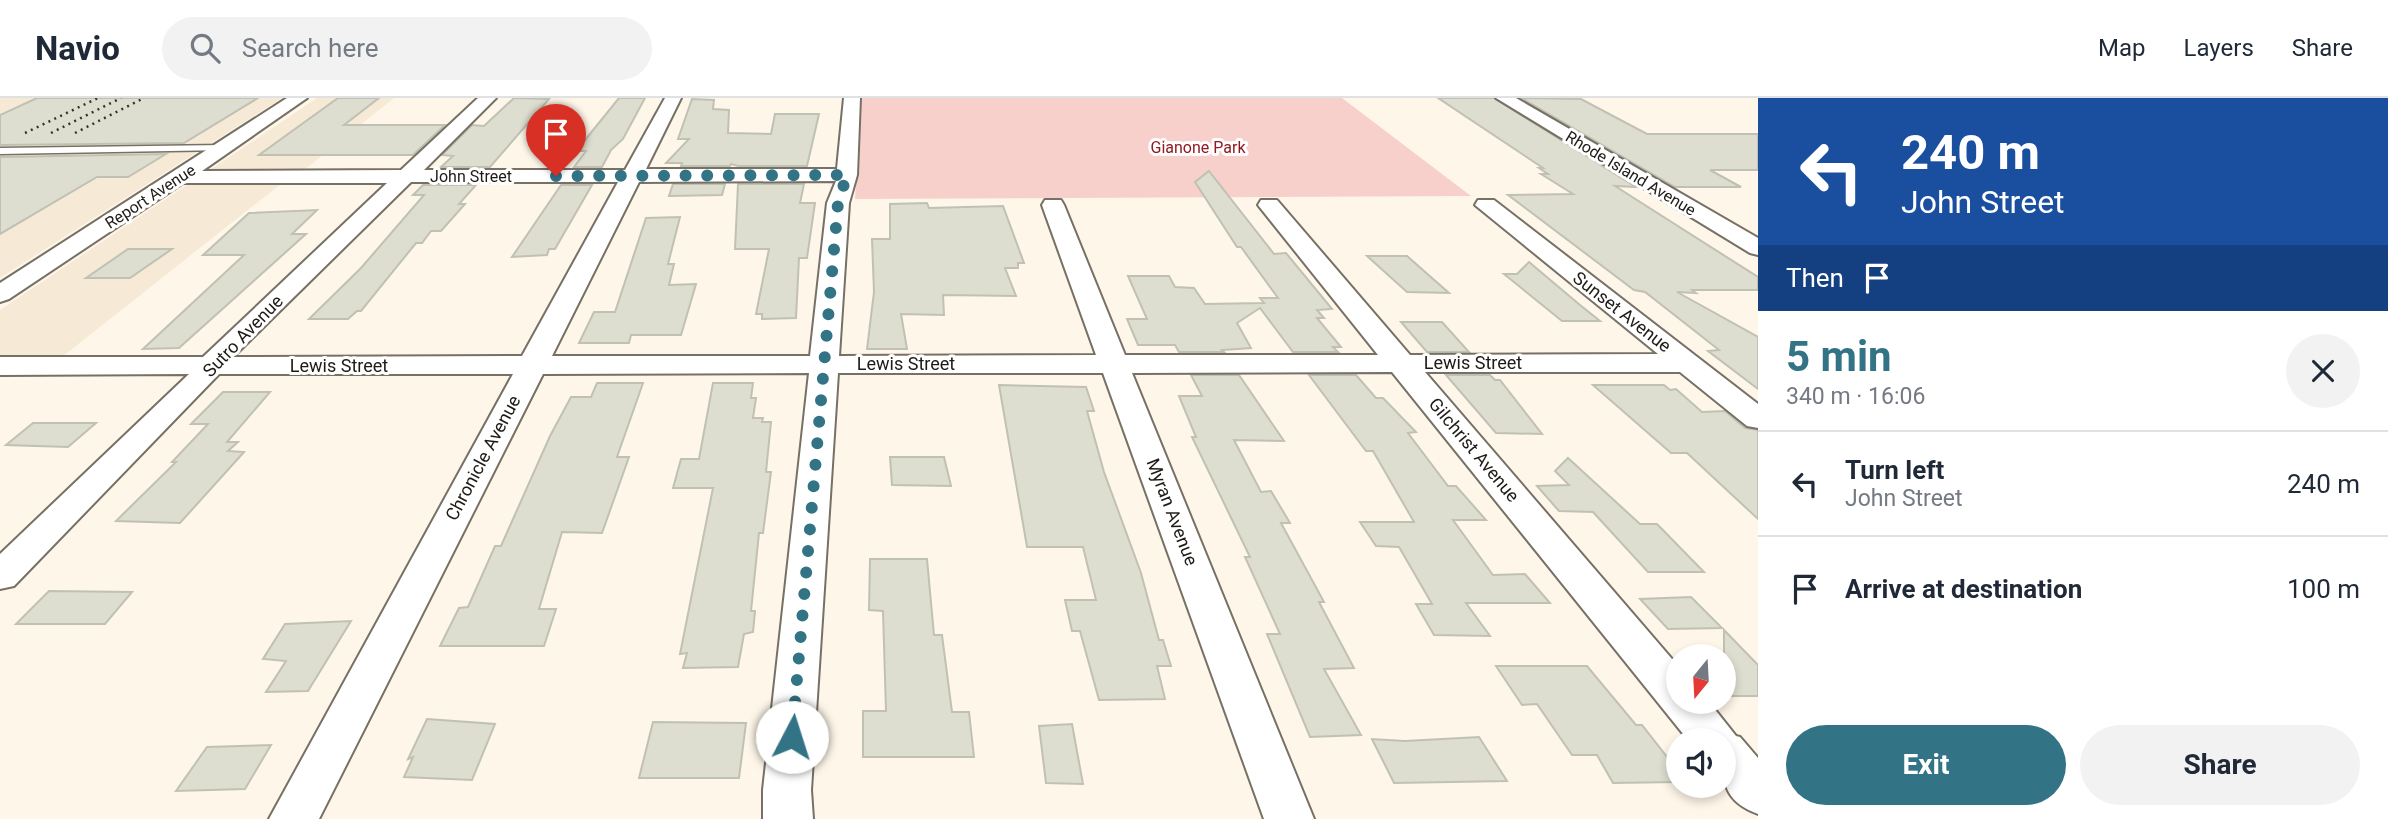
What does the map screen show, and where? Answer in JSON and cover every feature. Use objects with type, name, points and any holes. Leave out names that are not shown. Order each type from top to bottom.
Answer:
[{"type":"street","name":"Report Avenue","points":[[0,295],[299,98]]},
{"type":"street","name":"Sutro Avenue","points":[[0,576],[201,379],[211,366],[488,98]]},
{"type":"street","name":"Chronicle Avenue","points":[[294,819],[673,98]]},
{"type":"street","points":[[788,819],[787,790],[838,203],[847,175],[852,98]]},
{"type":"street","name":"Rhode Island Avenue","points":[[1504,98],[1758,248]]},
{"type":"street","name":"John Street","points":[[179,177],[847,175]]},
{"type":"street","name":"Myran Avenue","points":[[1054,205],[1289,819]]},
{"type":"street","name":"Gilchrist Avenue","points":[[1269,205],[1666,682]]},
{"type":"street","name":"Sunset Avenue","points":[[1486,205],[1758,419]]},
{"type":"street","name":"Lewis Street","points":[[0,366],[1687,363]]},
{"type":"street","points":[[1693,714],[1705,728]]},
{"type":"street","points":[[1736,766],[1758,793]]},
{"type":"lane","points":[[0,151],[223,148]]},
{"type":"shaded area","points":[[0,98],[282,98],[0,278]]},
{"type":"shaded area","points":[[317,98],[394,98],[303,171],[207,172]]},
{"type":"shaded area","points":[[282,183],[62,357],[0,358],[0,310],[187,185]]},
{"type":"green space","name":"Gianone Park","points":[[861,98],[1342,98],[1471,196],[855,199]]},
{"type":"building","points":[[37,98],[258,98],[184,143],[0,145],[0,115]]},
{"type":"building","points":[[338,98],[379,98],[344,125],[445,125],[413,155],[259,155]]},
{"type":"building","points":[[514,98],[549,99],[490,167],[441,167],[453,156],[442,155],[472,125],[484,126]]},
{"type":"building","points":[[619,98],[645,98],[623,139],[611,150],[602,167],[574,167],[586,151],[576,151]]},
{"type":"building","points":[[1438,98],[1494,98],[1636,187],[1615,186],[1758,277],[1758,290],[1677,292],[1758,337],[1758,389],[1708,351],[1719,350],[1645,292],[1634,290],[1508,195],[1573,194],[1541,174],[1548,174],[1539,168],[1543,168]]},
{"type":"building","points":[[1521,98],[1581,99],[1647,134],[1758,134],[1758,170],[1710,170],[1741,187],[1675,187]]},
{"type":"building","points":[[692,99],[714,100],[713,109],[729,110],[728,133],[771,134],[775,114],[819,114],[807,166],[681,166],[682,163],[666,163],[689,139],[678,139]]},
{"type":"building","points":[[166,154],[128,177],[97,177],[0,234],[0,157]]},
{"type":"building","points":[[1209,171],[1274,254],[1286,253],[1332,309],[1317,310],[1324,318],[1317,318],[1341,347],[1333,347],[1338,352],[1293,352],[1260,308],[1237,323],[1251,348],[1222,350],[1224,352],[1179,352],[1175,345],[1138,345],[1127,319],[1147,319],[1128,276],[1169,276],[1175,287],[1194,288],[1205,304],[1264,303],[1260,298],[1278,298],[1241,247],[1237,247],[1195,182]]},
{"type":"building","points":[[673,184],[725,184],[722,195],[669,196]]},
{"type":"building","points":[[738,184],[804,184],[800,203],[815,203],[807,258],[799,258],[796,318],[762,319],[762,314],[756,314],[769,249],[735,249]]},
{"type":"building","points":[[423,185],[476,185],[459,204],[465,204],[441,231],[431,231],[422,243],[416,243],[361,311],[348,319],[309,319],[361,268],[424,195],[413,195]]},
{"type":"building","points":[[561,185],[592,185],[555,249],[549,249],[547,255],[512,257]]},
{"type":"building","points":[[927,203],[929,208],[1003,206],[1024,263],[1018,263],[1018,268],[1005,268],[1016,296],[943,295],[944,315],[901,314],[907,349],[867,349],[874,292],[872,239],[890,239],[890,204]]},
{"type":"building","points":[[317,210],[292,234],[306,234],[179,348],[143,349],[244,255],[203,255],[249,213]]},
{"type":"building","points":[[680,217],[668,264],[674,264],[669,285],[696,284],[681,335],[631,335],[629,343],[579,343],[594,312],[615,312],[646,218]]},
{"type":"building","points":[[128,249],[172,249],[130,278],[86,278]]},
{"type":"building","points":[[1367,256],[1407,256],[1449,293],[1407,292]]},
{"type":"building","points":[[1529,262],[1600,321],[1562,321],[1504,274],[1517,274]]},
{"type":"building","points":[[1401,322],[1442,322],[1469,352],[1427,352]]},
{"type":"building","points":[[1191,375],[1239,375],[1284,441],[1234,440],[1261,492],[1271,491],[1290,523],[1281,523],[1324,602],[1319,602],[1354,668],[1324,669],[1361,735],[1310,737],[1267,634],[1280,634],[1245,557],[1250,557],[1192,437],[1196,437],[1179,396],[1202,396]]},
{"type":"building","points":[[1309,375],[1356,375],[1376,398],[1383,398],[1416,432],[1408,433],[1448,486],[1456,486],[1486,520],[1453,520],[1493,575],[1525,574],[1550,603],[1466,603],[1490,636],[1434,635],[1416,604],[1432,604],[1399,547],[1376,546],[1360,522],[1414,522],[1373,451],[1366,451]]},
{"type":"building","points":[[1446,375],[1490,375],[1495,380],[1500,380],[1542,434],[1496,433]]},
{"type":"building","points":[[597,383],[643,383],[617,457],[629,457],[602,533],[562,532],[539,609],[556,609],[544,646],[440,646],[459,608],[468,607],[495,546],[501,546],[550,436],[571,397],[591,397]]},
{"type":"building","points":[[713,383],[753,383],[751,398],[756,398],[753,418],[763,418],[762,422],[771,422],[766,472],[771,472],[763,533],[759,533],[751,611],[755,611],[753,632],[744,634],[738,667],[683,668],[687,653],[680,654],[713,488],[673,488],[681,459],[699,459]]},
{"type":"building","points":[[999,385],[1086,387],[1094,411],[1087,411],[1104,472],[1141,573],[1159,640],[1163,640],[1171,666],[1157,666],[1165,699],[1099,700],[1080,631],[1072,631],[1065,600],[1096,600],[1083,547],[1027,547]]},
{"type":"building","points":[[1593,385],[1664,385],[1670,390],[1676,389],[1702,412],[1725,411],[1745,428],[1758,430],[1758,519],[1687,453],[1671,453]]},
{"type":"building","points":[[223,392],[270,392],[227,442],[238,442],[228,451],[244,452],[180,523],[116,521],[176,462],[172,462],[208,424],[191,424]]},
{"type":"building","points":[[33,423],[96,423],[68,447],[6,445]]},
{"type":"building","points":[[890,457],[944,457],[951,486],[892,485]]},
{"type":"building","points":[[1568,458],[1640,524],[1657,524],[1704,572],[1648,572],[1593,512],[1559,511],[1537,486],[1569,485],[1555,471]]},
{"type":"building","points":[[870,559],[927,559],[934,635],[942,635],[952,712],[969,712],[974,757],[863,757],[863,711],[886,711],[883,611],[869,610]]},
{"type":"building","points":[[49,591],[132,592],[105,624],[16,624]]},
{"type":"building","points":[[1691,597],[1722,628],[1668,629],[1640,599]]},
{"type":"building","points":[[351,621],[308,691],[266,692],[286,661],[263,659],[285,624]]},
{"type":"building","points":[[1724,630],[1758,665],[1758,696],[1736,696],[1736,644],[1724,644]]},
{"type":"building","points":[[1496,666],[1587,666],[1636,725],[1642,725],[1666,756],[1666,782],[1613,783],[1597,755],[1572,755],[1537,704],[1522,705]]},
{"type":"building","points":[[427,719],[495,724],[472,780],[404,777],[413,757],[408,759]]},
{"type":"building","points":[[653,722],[746,723],[739,778],[639,778]]},
{"type":"building","points":[[1072,724],[1083,784],[1046,783],[1039,726]]},
{"type":"building","points":[[1479,737],[1507,781],[1394,783],[1372,739],[1405,741]]},
{"type":"building","points":[[271,745],[245,789],[176,791],[207,747]]},
{"type":"railway","points":[[25,133],[98,98]]},
{"type":"railway","points":[[51,133],[121,98]]},
{"type":"railway","points":[[75,133],[144,98]]},
{"type":"route","points":[[556,176],[847,175],[838,203],[792,737]]}]
